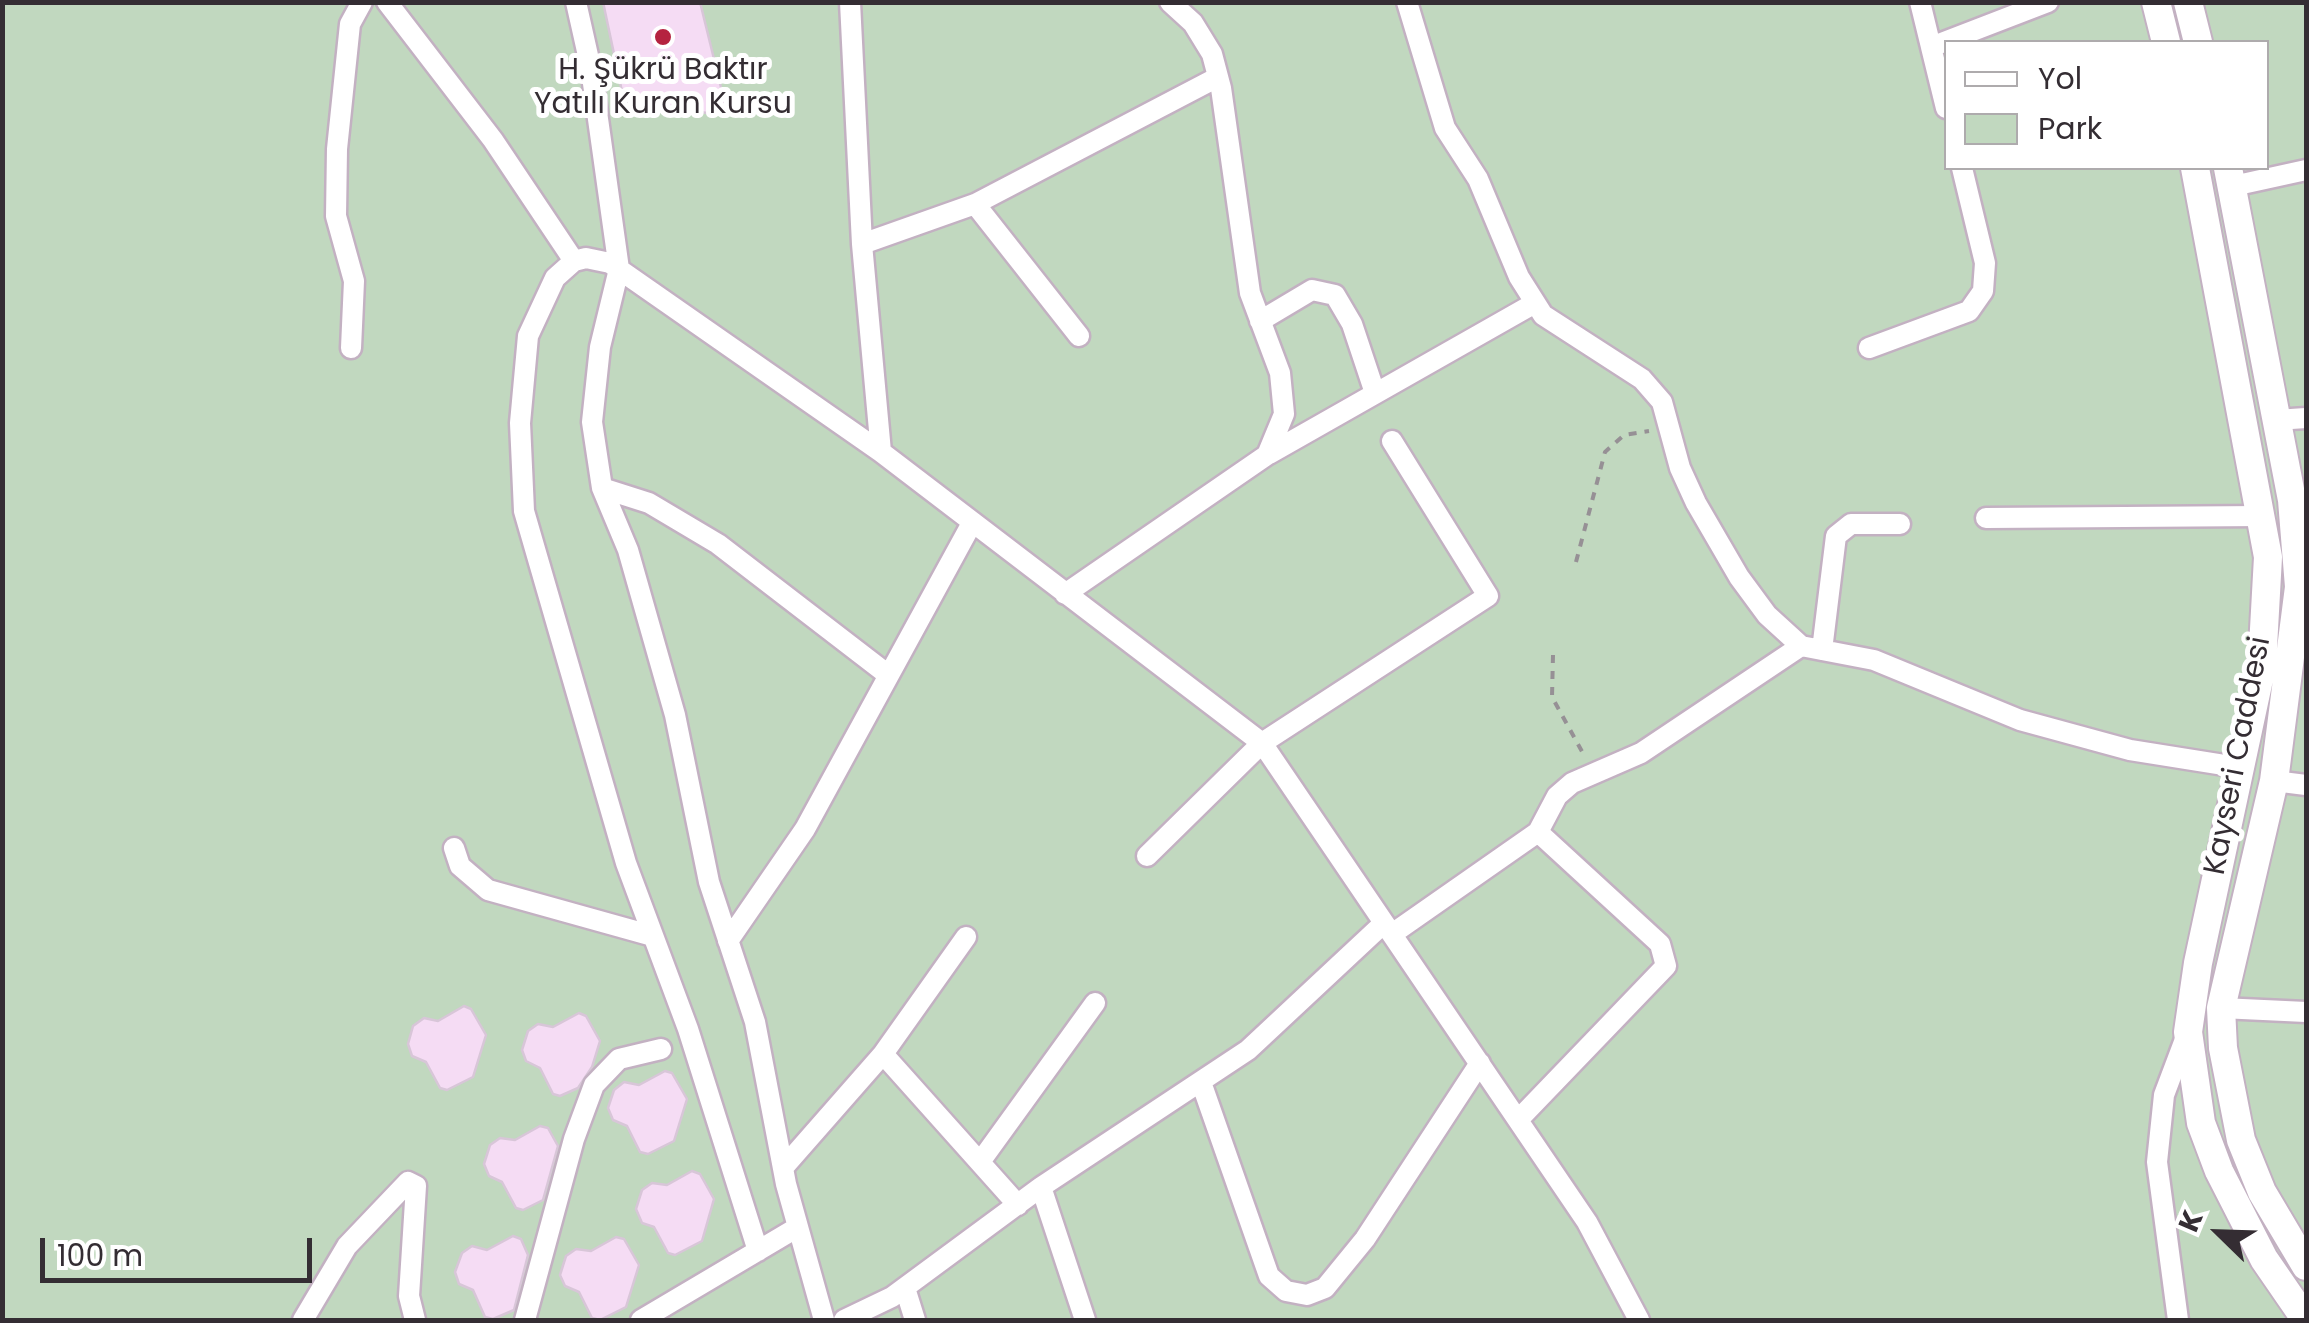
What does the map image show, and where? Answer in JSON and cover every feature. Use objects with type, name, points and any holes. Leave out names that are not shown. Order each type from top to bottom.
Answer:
[{"type":"main road","points":[[2156,2],[2166,40]]},
{"type":"main road","points":[[2188,2],[2198,40]]},
{"type":"main road","name":"Kayseri Caddesi","points":[[2195,170],[2268,557],[2262,665],[2206,927],[2188,1032],[2201,1123],[2219,1171],[2264,1259],[2306,1320]]},
{"type":"main road","name":"Kayseri Caddesi","points":[[2230,177],[2292,500],[2299,587],[2274,781],[2221,1008],[2228,1093],[2241,1140],[2262,1192],[2302,1248]]},
{"type":"street","points":[[351,348],[354,281],[336,216],[336,149],[350,24],[362,2]]},
{"type":"street","points":[[388,2],[493,140],[574,261]]},
{"type":"street","points":[[576,2],[591,69],[620,269],[600,347],[592,422],[602,488],[628,550],[675,714],[709,882],[754,1022],[783,1168],[824,1320]]},
{"type":"street","points":[[850,2],[862,244],[880,452]]},
{"type":"street","points":[[1170,2],[1193,23],[1212,54],[1218,77],[1250,293],[1284,393],[1278,434],[1267,455]]},
{"type":"street","points":[[1407,2],[1445,128],[1478,178],[1519,277],[1535,303],[1569,336],[1642,380],[1662,402],[1680,468],[1740,578],[1767,615],[1811,648],[1874,660],[2020,720],[2130,750],[2242,768]]},
{"type":"street","points":[[1920,2],[1944,100]]},
{"type":"street","points":[[1948,40],[2048,2]]},
{"type":"street","points":[[1930,47],[1944,42]]},
{"type":"street","points":[[862,244],[975,204],[1218,77]]},
{"type":"street","points":[[1869,348],[1969,312],[1982,291],[1985,263],[1962,170]]},
{"type":"street","points":[[2230,177],[2306,170]]},
{"type":"street","points":[[975,204],[1079,336]]},
{"type":"street","points":[[758,1251],[688,1029],[626,863],[524,511],[520,423],[528,336],[555,278],[574,261],[598,258],[620,269],[880,452],[1262,743],[1587,1222],[1639,1320]]},
{"type":"street","points":[[1260,320],[1312,290],[1335,296],[1352,324],[1375,393]]},
{"type":"street","points":[[1065,594],[1267,455],[1535,303]]},
{"type":"street","points":[[2276,420],[2306,418]]},
{"type":"street","points":[[1147,856],[1262,743],[1488,596],[1392,441]]},
{"type":"street","points":[[602,488],[650,503],[718,544],[887,674]]},
{"type":"street","points":[[1986,518],[2263,516]]},
{"type":"street","points":[[728,941],[805,830],[972,523]]},
{"type":"street","points":[[844,1320],[905,1288],[1042,1187],[1248,1050],[1388,929],[1538,832],[1557,796],[1594,772],[1641,753],[1811,648],[1836,536],[1852,524],[1900,524]]},
{"type":"street","points":[[2274,781],[2306,785]]},
{"type":"street","points":[[1518,1120],[1666,966],[1660,944],[1538,832]]},
{"type":"street","points":[[454,848],[472,880],[488,890],[653,936]]},
{"type":"street","points":[[783,1168],[883,1054],[966,938]]},
{"type":"street","points":[[980,1162],[1095,1003]]},
{"type":"street","points":[[2221,1008],[2306,1012]]},
{"type":"street","points":[[2178,1320],[2157,1162],[2164,1095],[2188,1032]]},
{"type":"street","points":[[525,1320],[574,1139],[594,1086],[618,1060],[661,1049]]},
{"type":"street","points":[[883,1054],[1018,1205]]},
{"type":"street","points":[[1200,1082],[1269,1276],[1286,1290],[1307,1294],[1326,1288],[1366,1239],[1480,1062]]},
{"type":"street","points":[[303,1320],[347,1246],[408,1182],[416,1186],[409,1296],[416,1320]]},
{"type":"street","points":[[1042,1187],[1085,1320]]},
{"type":"street","points":[[642,1320],[798,1227]]},
{"type":"street","points":[[905,1288],[916,1320]]},
{"type":"path","points":[[1576,562],[1605,452],[1624,435],[1640,431],[1673,436]]},
{"type":"path","points":[[1554,656],[1552,697],[1594,772]]},
{"type":"green space","points":[[3,3],[2306,3],[2306,1320],[3,1320]]},
{"type":"building","points":[[603,2],[700,2],[728,116],[624,101]]},
{"type":"building","points":[[464,1006],[471,1009],[486,1035],[473,1077],[447,1090],[440,1088],[426,1062],[412,1056],[408,1044],[413,1026],[424,1018],[438,1021]]},
{"type":"building","points":[[579,1013],[586,1016],[600,1041],[592,1067],[578,1088],[560,1096],[553,1094],[540,1068],[526,1061],[522,1050],[528,1031],[538,1024],[553,1027]]},
{"type":"building","points":[[665,1071],[672,1073],[687,1099],[674,1141],[648,1154],[640,1152],[627,1126],[613,1120],[608,1108],[614,1090],[624,1082],[639,1085]]},
{"type":"building","points":[[540,1126],[548,1128],[558,1146],[543,1200],[523,1210],[516,1208],[502,1182],[489,1176],[484,1164],[490,1145],[500,1138],[515,1140]]},
{"type":"building","points":[[692,1171],[700,1174],[714,1199],[702,1241],[675,1255],[668,1253],[654,1227],[642,1223],[636,1209],[642,1190],[652,1183],[667,1185]]},
{"type":"building","points":[[513,1236],[521,1239],[528,1255],[514,1310],[493,1319],[485,1317],[473,1290],[459,1284],[455,1272],[462,1253],[472,1246],[487,1250]]},
{"type":"building","points":[[616,1237],[624,1239],[639,1265],[626,1307],[600,1320],[592,1318],[579,1292],[565,1286],[560,1275],[566,1256],[576,1249],[591,1251]]},
{"type":"place","name":"H. Şükrü Baktır Yatılı Kuran Kursu","points":[[663,37]]}]
